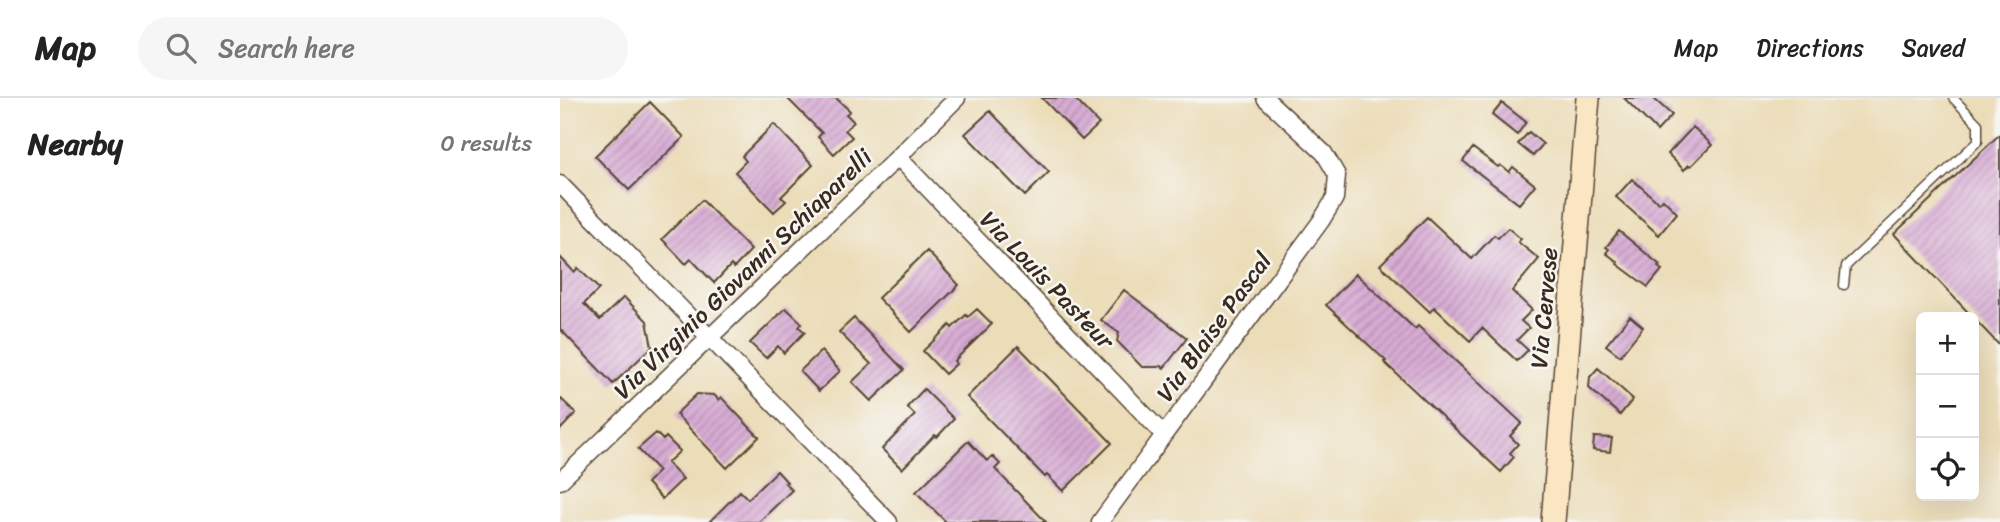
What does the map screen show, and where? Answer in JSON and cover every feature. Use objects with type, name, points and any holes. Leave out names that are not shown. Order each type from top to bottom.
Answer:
[{"type":"main road","name":"Via Cervese","points":[[1553,522],[1588,98]]},
{"type":"street","name":"Via Virginio Giovanni Schiaparelli","points":[[560,481],[957,98]]},
{"type":"street","name":"Via Blaise Pascal","points":[[1100,522],[1321,221],[1335,198],[1336,175],[1324,153],[1265,98]]},
{"type":"street","name":"Via Louis Pasteur","points":[[898,157],[1163,434]]},
{"type":"street","points":[[560,184],[889,522]]},
{"type":"lane","points":[[1844,285],[1846,266],[1978,141],[1978,124],[1953,98]]},
{"type":"building","points":[[787,98],[836,98],[850,111],[846,114],[854,122],[845,130],[852,137],[834,154],[818,137],[822,133]]},
{"type":"building","points":[[1042,98],[1074,98],[1099,124],[1082,140]]},
{"type":"building","points":[[1624,98],[1653,98],[1672,115],[1657,131]]},
{"type":"building","points":[[650,102],[684,137],[629,190],[595,156]]},
{"type":"building","points":[[1502,103],[1526,122],[1517,135],[1492,115]]},
{"type":"building","points":[[990,111],[1049,172],[1025,196],[965,134]]},
{"type":"building","points":[[774,124],[813,165],[781,197],[786,201],[774,212],[735,172],[746,161],[742,156]]},
{"type":"building","points":[[1693,127],[1712,145],[1684,170],[1668,154]]},
{"type":"building","points":[[1529,132],[1543,144],[1533,156],[1518,144]]},
{"type":"building","points":[[2000,134],[2000,346],[1979,324],[1979,312],[1968,312],[1894,234]]},
{"type":"building","points":[[1473,148],[1498,167],[1500,165],[1509,172],[1513,167],[1535,185],[1519,204],[1463,161]]},
{"type":"building","points":[[1632,179],[1659,203],[1663,199],[1677,213],[1659,235],[1616,197]]},
{"type":"building","points":[[702,200],[751,250],[734,268],[731,265],[714,283],[691,259],[686,264],[662,239]]},
{"type":"building","points":[[1427,217],[1472,259],[1494,235],[1498,238],[1508,228],[1521,239],[1518,242],[1539,259],[1512,291],[1532,310],[1521,321],[1529,328],[1517,340],[1528,350],[1517,361],[1482,328],[1470,341],[1434,307],[1430,312],[1380,265]]},
{"type":"building","points":[[1619,231],[1660,265],[1658,267],[1662,270],[1648,287],[1606,253],[1609,249],[1606,247]]},
{"type":"building","points":[[927,251],[959,285],[911,332],[878,298]]},
{"type":"building","points":[[560,257],[574,272],[578,268],[599,289],[584,304],[600,320],[624,297],[647,321],[652,347],[613,384],[560,329]]},
{"type":"building","points":[[1356,274],[1415,329],[1418,326],[1522,423],[1510,436],[1518,444],[1510,453],[1514,457],[1501,472],[1326,305]]},
{"type":"building","points":[[1124,290],[1187,338],[1164,368],[1142,367],[1117,341],[1119,333],[1101,320]]},
{"type":"building","points":[[786,308],[802,323],[799,327],[805,332],[784,353],[778,346],[766,358],[750,343]]},
{"type":"building","points":[[977,309],[992,324],[954,361],[956,364],[945,374],[923,351],[950,325],[952,328]]},
{"type":"building","points":[[1630,316],[1643,327],[1620,356],[1606,345]]},
{"type":"building","points":[[854,318],[904,370],[871,401],[852,382],[871,364],[839,332]]},
{"type":"building","points":[[1018,346],[1112,443],[1063,491],[1047,475],[1045,477],[967,397]]},
{"type":"building","points":[[821,351],[840,371],[819,391],[800,371]]},
{"type":"building","points":[[1598,368],[1633,399],[1620,415],[1589,388],[1590,377]]},
{"type":"building","points":[[924,389],[954,419],[902,469],[882,449],[915,415],[907,407]]},
{"type":"building","points":[[697,394],[714,395],[719,400],[721,397],[759,437],[727,468],[676,414]]},
{"type":"building","points":[[560,398],[576,413],[560,430]]},
{"type":"building","points":[[656,433],[663,440],[666,437],[680,451],[667,463],[683,479],[662,499],[647,483],[659,471],[638,449]]},
{"type":"building","points":[[1594,437],[1612,438],[1610,452],[1593,450]]},
{"type":"building","points":[[968,441],[987,461],[992,456],[1000,464],[995,469],[1046,522],[946,522],[916,492]]},
{"type":"building","points":[[777,471],[792,490],[759,522],[709,522],[740,491],[748,499]]}]
